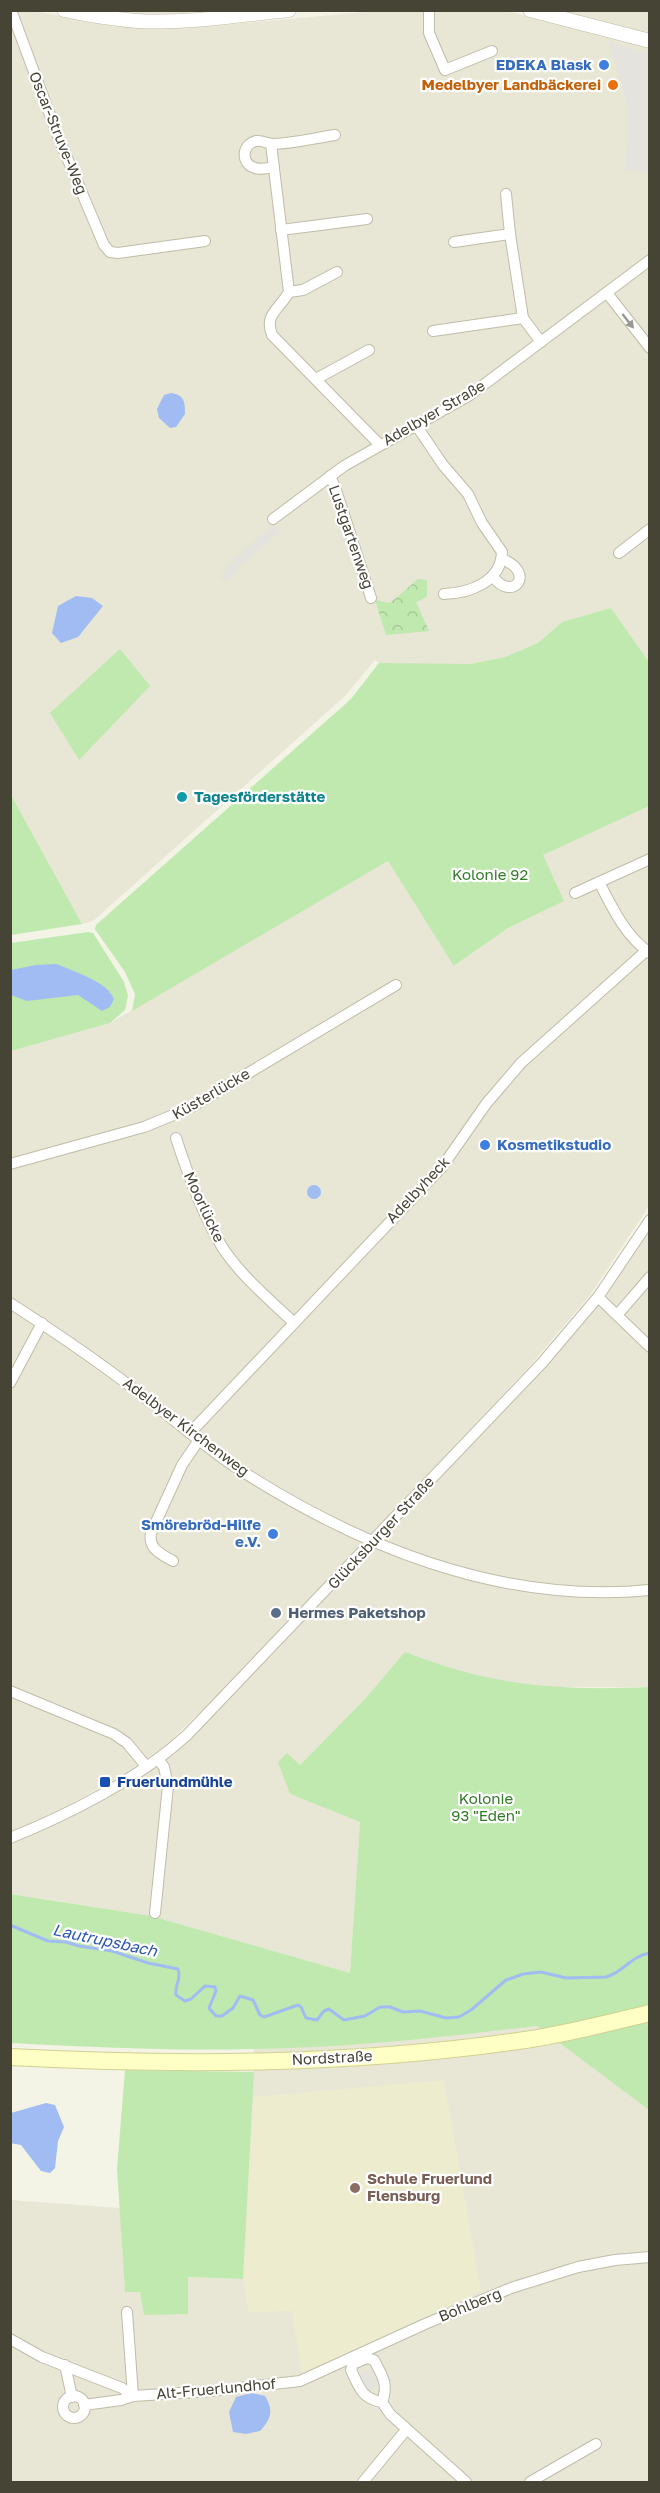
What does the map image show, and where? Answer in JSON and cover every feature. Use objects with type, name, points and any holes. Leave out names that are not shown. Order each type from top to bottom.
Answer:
[{"type":"main road","name":"Nordstraße","points":[[10,2057],[116,2062],[271,2061],[418,2054],[527,2040],[650,2013]]},
{"type":"street","name":"Oscar-Struve-Weg","points":[[10,10],[77,184],[104,245],[110,252],[206,242]]},
{"type":"street","points":[[64,10],[137,16],[289,10]]},
{"type":"street","points":[[429,10],[429,33],[445,70],[492,51]]},
{"type":"street","points":[[530,10],[650,42]]},
{"type":"street","points":[[274,167],[258,169],[249,165],[244,151],[256,141],[272,144],[335,135]]},
{"type":"street","points":[[272,144],[289,292],[283,303],[270,317],[268,324],[272,335],[379,444]]},
{"type":"street","points":[[506,194],[524,318],[541,342]]},
{"type":"street","points":[[281,230],[367,219]]},
{"type":"street","points":[[454,242],[510,234]]},
{"type":"street","name":"Adelbyer Straße","points":[[273,519],[330,476],[379,444],[470,394],[650,260]]},
{"type":"street","points":[[289,292],[303,290],[337,272]]},
{"type":"street","points":[[607,293],[650,348]]},
{"type":"street","points":[[433,332],[524,318]]},
{"type":"street","points":[[316,379],[369,350]]},
{"type":"street","points":[[416,425],[443,465],[468,494],[482,523],[502,552],[502,559],[493,577],[471,590],[444,594]]},
{"type":"street","name":"Lustgartenweg","points":[[330,476],[371,598]]},
{"type":"street","points":[[619,553],[650,529]]},
{"type":"street","points":[[493,577],[504,587],[510,588],[516,586],[520,580],[520,573],[516,566],[502,559]]},
{"type":"street","points":[[575,893],[650,859]]},
{"type":"street","points":[[599,882],[615,913],[636,941],[648,952]]},
{"type":"street","name":"Adelbyheck","points":[[173,1562],[152,1548],[151,1533],[195,1436],[293,1322],[442,1167],[486,1104],[521,1063],[648,952]]},
{"type":"street","name":"Küsterlücke","points":[[10,1164],[144,1126],[188,1109],[396,986]]},
{"type":"street","name":"Moorlücke","points":[[176,1138],[188,1176],[219,1242],[245,1276],[293,1322]]},
{"type":"street","name":"Glücksburger Straße","points":[[10,1838],[67,1813],[172,1749],[542,1363],[598,1297],[650,1220]]},
{"type":"street","points":[[618,1314],[650,1277]]},
{"type":"street","points":[[598,1297],[650,1347]]},
{"type":"street","name":"Adelbyer Kirchenweg","points":[[10,1303],[101,1363],[195,1436],[266,1485],[372,1542],[456,1570],[510,1584],[574,1592],[650,1590]]},
{"type":"street","points":[[10,1383],[42,1323]]},
{"type":"street","points":[[10,1691],[114,1734],[127,1743],[146,1766]]},
{"type":"street","points":[[155,1913],[168,1786],[164,1767],[159,1758]]},
{"type":"street","name":"Bohlberg","points":[[300,2381],[359,2358],[425,2324],[511,2288],[578,2267],[615,2260],[650,2257]]},
{"type":"street","points":[[127,2313],[133,2396]]},
{"type":"street","points":[[10,2339],[42,2357],[122,2388],[133,2396]]},
{"type":"street","points":[[382,2402],[386,2393],[385,2383],[374,2360],[359,2358],[351,2370],[363,2395],[382,2402],[406,2430],[466,2482]]},
{"type":"street","name":"Alt-Fruerlundhof","points":[[65,2366],[72,2397],[63,2405],[67,2416],[71,2418],[83,2414],[84,2405],[133,2396],[212,2391],[300,2381]]},
{"type":"street","points":[[72,2397],[80,2398],[84,2405]]},
{"type":"street","points":[[363,2482],[406,2430]]},
{"type":"street","points":[[530,2482],[596,2444]]},
{"type":"shaded area","points":[[502,10],[649,47],[649,662],[611,608],[562,622],[538,643],[505,657],[471,664],[392,664],[379,663],[375,660],[346,695],[93,921],[82,924],[11,795],[10,11],[30,11],[123,25],[212,26],[376,11]]},
{"type":"shaded area","points":[[100,11],[212,11],[121,15]]},
{"type":"shaded area","points":[[553,11],[649,11],[649,35]]},
{"type":"shaded area","points":[[609,42],[649,54],[650,144],[647,145],[649,171],[626,171],[629,107]]},
{"type":"shaded area","points":[[274,524],[281,531],[240,566],[227,582],[220,577],[235,558]]},
{"type":"shaded area","points":[[649,806],[649,1206],[590,1295],[527,1369],[226,1687],[167,1744],[129,1771],[50,1816],[11,1832],[11,1051],[110,1023],[388,861],[455,966],[508,928],[563,901],[542,855]]},
{"type":"shaded area","points":[[649,1227],[649,1687],[540,1687],[504,1682],[442,1667],[405,1653],[365,1699],[300,1765],[286,1753],[290,1794],[360,1822],[350,1973],[151,1916],[11,1894],[10,1844],[60,1821],[175,1754],[547,1366],[608,1292]]},
{"type":"shaded area","points":[[537,2026],[649,2110],[649,2482],[11,2482],[10,2200],[120,2208],[125,2291],[140,2292],[187,2314],[187,2277],[243,2279],[254,2049]]},
{"type":"shaded area","name":"Schule Fruerlund Flensburg","points":[[444,2080],[481,2291],[302,2375],[292,2311],[249,2312],[243,2279],[252,2097]]},
{"type":"shaded area","points":[[372,2368],[380,2385],[366,2391],[358,2375]]},
{"type":"green space","points":[[418,579],[427,580],[427,597],[416,602],[429,631],[386,635],[375,600],[390,603]]},
{"type":"green space","name":"Kolonie 92","points":[[611,608],[649,662],[649,806],[543,855],[564,901],[508,928],[454,966],[388,861],[132,1011],[135,994],[125,972],[95,929],[96,925],[351,699],[379,663],[471,664],[505,657],[538,643],[562,622]]},
{"type":"green space","points":[[120,649],[150,686],[79,760],[50,713]]},
{"type":"green space","points":[[11,795],[82,924],[11,935]]},
{"type":"green space","points":[[93,933],[124,982],[128,996],[125,1010],[110,1023],[11,1051],[11,943]]},
{"type":"green space","name":"Kolonie 93 \"Eden\"","points":[[405,1652],[467,1672],[525,1684],[585,1688],[649,1687],[649,2110],[537,2026],[323,2047],[161,2049],[11,2043],[10,1894],[151,1916],[350,1973],[360,1822],[290,1794],[278,1762],[287,1753],[300,1765],[365,1699]]},
{"type":"green space","points":[[125,2070],[254,2072],[243,2279],[188,2277],[188,2314],[144,2315],[140,2292],[125,2292],[117,2169]]},
{"type":"water","points":[[171,393],[183,399],[185,414],[176,427],[170,428],[159,418],[157,409],[164,395]]},
{"type":"water","points":[[76,596],[92,598],[103,606],[78,637],[61,643],[52,633],[58,606]]},
{"type":"water","points":[[56,964],[105,987],[114,999],[110,1007],[102,1011],[78,995],[27,1001],[11,995],[11,970]]},
{"type":"water","points":[[314,1185],[319,1187],[321,1192],[319,1197],[314,1199],[309,1197],[307,1192],[309,1187]]},
{"type":"water","points":[[46,2103],[55,2105],[64,2127],[58,2141],[55,2168],[50,2173],[41,2171],[21,2145],[10,2143],[11,2113]]},
{"type":"water","points":[[252,2393],[265,2396],[270,2406],[269,2418],[260,2431],[246,2434],[233,2432],[229,2412],[236,2397]]},
{"type":"waterway","name":"Lautrupsbach","points":[[10,1925],[48,1941],[112,1951],[148,1963],[178,1969],[176,1995],[185,2001],[191,1999],[205,1986],[215,1987],[216,1991],[209,2008],[216,2016],[222,2016],[233,2008],[240,1996],[253,2000],[260,2015],[264,2017],[298,2005],[306,2018],[317,2020],[324,2011],[329,2009],[344,2020],[365,2016],[380,2007],[390,2007],[403,2012],[420,2011],[446,2018],[459,2017],[471,2010],[506,1980],[523,1974],[541,1972],[566,1978],[606,1977],[637,1957],[650,1953]]},
{"type":"place","name":"EDEKA Blask","points":[[604,65]]},
{"type":"place","name":"Medelbyer Landbäckerei","points":[[613,85]]},
{"type":"place","name":"Tagesförderstätte","points":[[182,797]]},
{"type":"place","name":"Kosmetikstudio","points":[[485,1145]]},
{"type":"place","name":"Smörebröd-Hilfe e.V.","points":[[273,1534]]},
{"type":"place","name":"Hermes Paketshop","points":[[276,1613]]},
{"type":"place","name":"Fruerlundmühle","points":[[105,1782]]},
{"type":"place","name":"Schule Fruerlund Flensburg","points":[[355,2188]]}]
